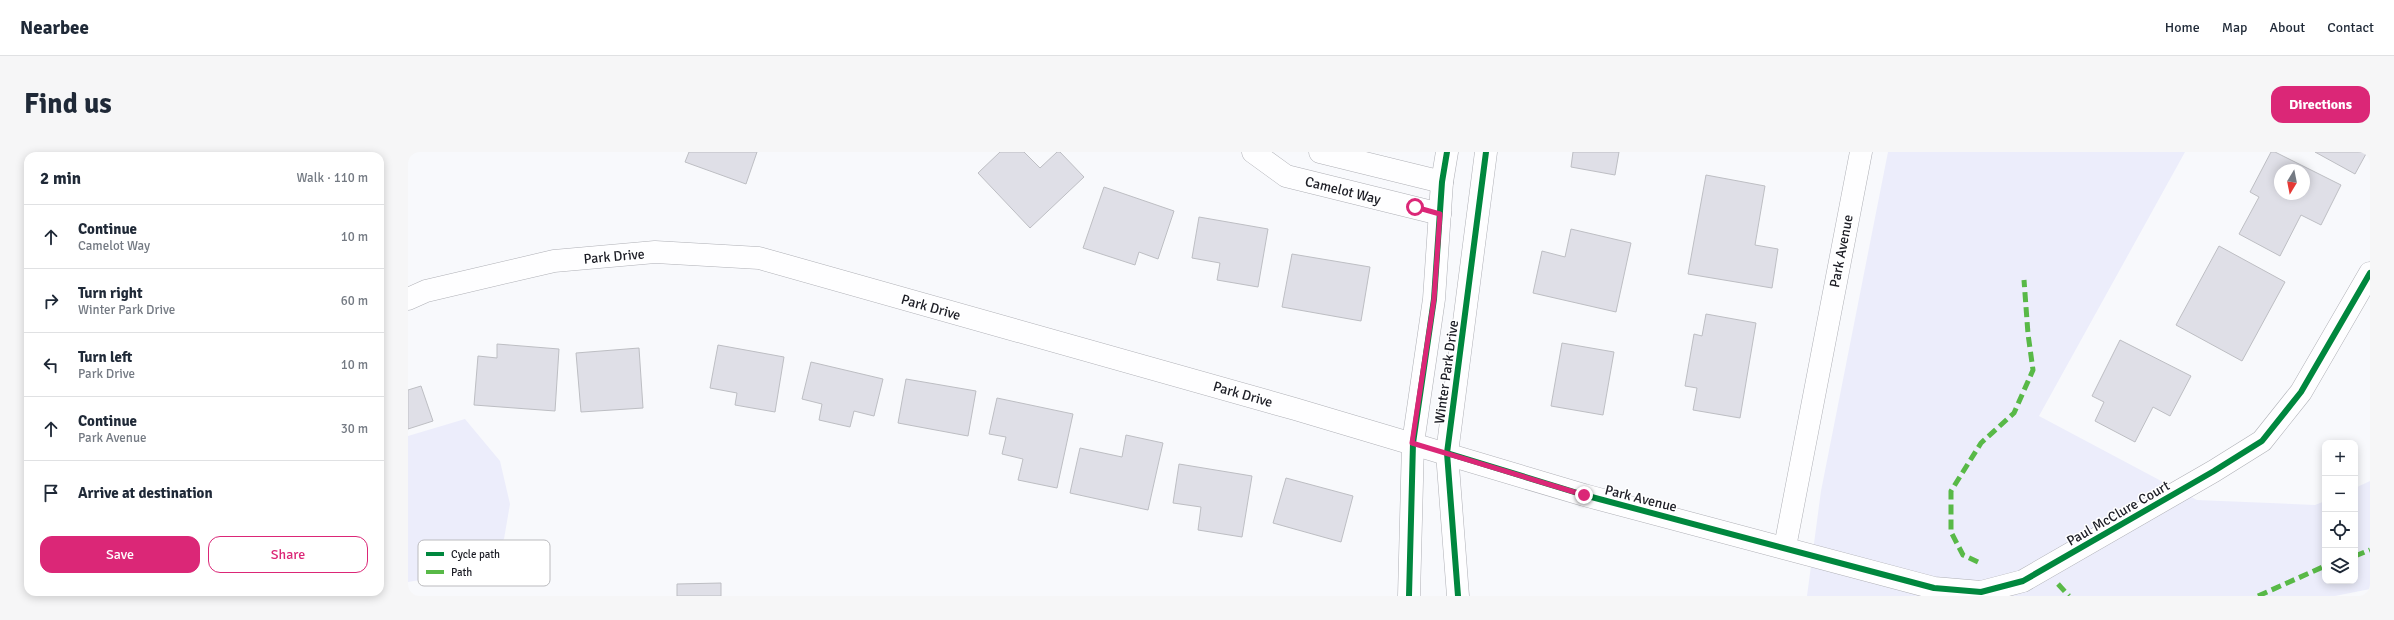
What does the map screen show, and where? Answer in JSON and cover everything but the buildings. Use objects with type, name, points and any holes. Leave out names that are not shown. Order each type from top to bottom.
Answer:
[{"type":"street","name":"Camelot Way","points":[[1253,152],[1286,176],[1440,214]]},
{"type":"street","points":[[1320,152],[1442,182]]},
{"type":"street","name":"Winter Park Drive","points":[[1409,596],[1412,443],[1434,299],[1442,182],[1447,152]]},
{"type":"street","name":"Winter Park Drive","points":[[1458,596],[1447,453],[1486,152]]},
{"type":"street","name":"Park Avenue","points":[[1447,453],[1584,495],[1785,547],[1861,152]]},
{"type":"street","name":"Park Drive","points":[[408,299],[426,291],[554,261],[655,252],[759,258],[1447,453]]},
{"type":"street","name":"Paul McClure Court","points":[[1785,547],[1934,588],[1982,592],[2023,581],[2214,471],[2262,441],[2301,392],[2370,273]]},
{"type":"shaded area","points":[[1888,152],[2185,152],[2039,416],[2197,500],[2315,505],[2322,502],[2322,584],[2358,584],[2358,487],[2370,481],[2370,589],[2335,596],[1807,596],[1821,491]]},
{"type":"shaded area","points":[[465,419],[500,461],[510,504],[503,540],[418,540],[418,580],[408,582],[408,436]]},
{"type":"marked path","points":[[1978,562],[1963,555],[1951,532],[1951,491],[1981,443],[2014,413],[2033,370],[2028,334],[2024,280]]},
{"type":"marked path","points":[[2358,555],[2370,550]]},
{"type":"marked path","points":[[2258,596],[2322,567]]},
{"type":"marked path","points":[[2058,584],[2069,596]]},
{"type":"cycle path","points":[[1409,596],[1413,443],[1434,299],[1442,182],[1447,152]]},
{"type":"cycle path","points":[[1458,596],[1447,453],[1486,152]]},
{"type":"cycle path","points":[[1447,453],[1584,495],[1934,588],[1981,592],[2023,581],[2214,471],[2262,441],[2301,392],[2370,273]]},
{"type":"route","points":[[1415,207],[1440,214],[1434,299],[1412,443],[1584,495]]}]
